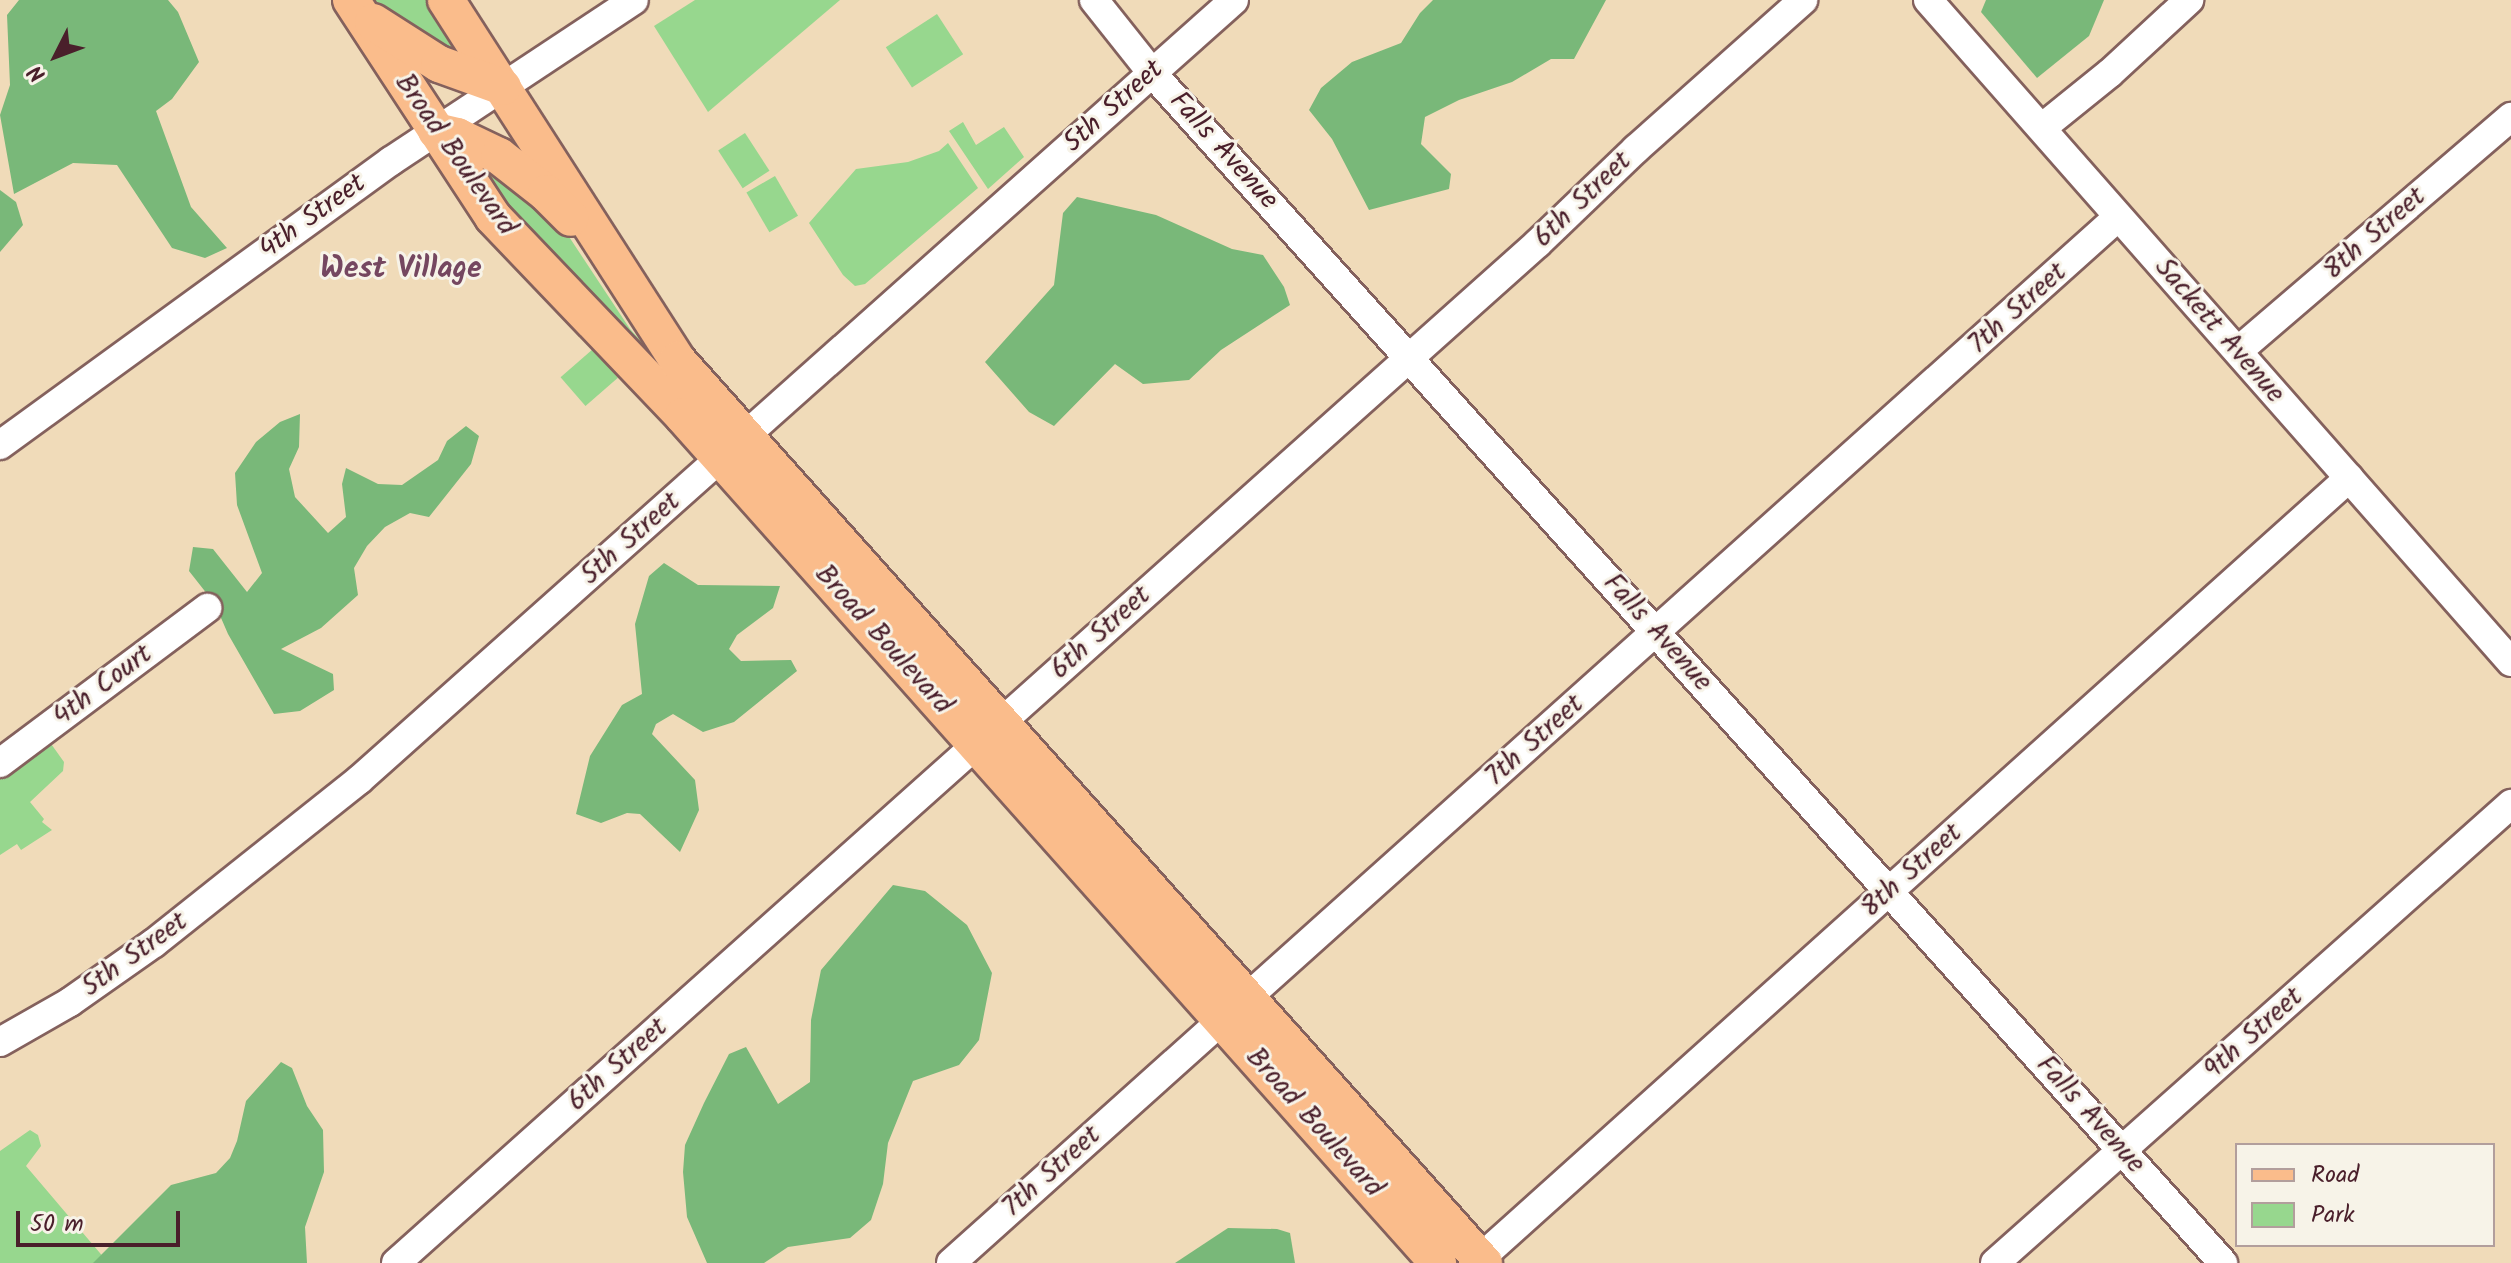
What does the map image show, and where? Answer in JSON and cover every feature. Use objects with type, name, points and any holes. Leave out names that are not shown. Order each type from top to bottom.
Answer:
[{"type":"main road","name":"Broad Boulevard","points":[[446,0],[732,448]]},
{"type":"main road","name":"Broad Boulevard","points":[[354,5],[503,228],[619,345],[732,448],[1234,1008],[1479,1261]]},
{"type":"main road","points":[[354,5],[427,58],[503,87]]},
{"type":"main road","points":[[436,131],[480,145],[517,169],[546,193],[617,265]]},
{"type":"main road","name":"Broad Boulevard","points":[[1234,1008],[1438,1263]]},
{"type":"street","name":"4th Street","points":[[0,445],[436,131],[634,0]]},
{"type":"street","name":"Falls Avenue","points":[[1094,0],[1152,73],[2223,1263]]},
{"type":"street","name":"5th Street","points":[[0,1042],[98,983],[300,828],[417,730],[1234,0]]},
{"type":"street","name":"6th Street","points":[[396,1263],[1409,358],[1803,0]]},
{"type":"street","name":"Sackett Avenue","points":[[1928,0],[2511,662]]},
{"type":"street","points":[[2043,127],[2110,73],[2189,0]]},
{"type":"street","name":"8th Street","points":[[2238,351],[2511,117]]},
{"type":"street","name":"7th Street","points":[[951,1263],[2118,217]]},
{"type":"street","name":"8th Street","points":[[1479,1261],[2349,478]]},
{"type":"street","name":"4th Court","points":[[0,763],[207,608]]},
{"type":"street","name":"9th Street","points":[[1995,1263],[2511,804]]},
{"type":"green space","points":[[19,0],[168,0],[178,12],[199,62],[172,99],[156,111],[191,207],[227,248],[205,258],[172,248],[117,165],[73,163],[14,194],[0,115],[10,85],[7,15]]},
{"type":"green space","points":[[364,0],[430,0],[470,63]]},
{"type":"green space","points":[[695,0],[840,0],[708,112],[654,26]]},
{"type":"green space","points":[[1433,0],[1606,0],[1574,59],[1551,59],[1512,82],[1459,100],[1425,117],[1421,144],[1451,174],[1449,189],[1369,210],[1332,139],[1309,110],[1321,88],[1352,62],[1401,43],[1420,13]]},
{"type":"green space","points":[[1986,0],[2104,0],[2089,36],[2037,78],[1981,12]]},
{"type":"green space","points":[[937,14],[963,54],[912,87],[886,47]]},
{"type":"green space","points":[[963,122],[976,145],[1004,127],[1024,157],[988,189],[949,131]]},
{"type":"green space","points":[[745,133],[770,171],[743,188],[718,150]]},
{"type":"green space","points":[[948,143],[978,188],[865,284],[855,286],[843,275],[809,223],[856,169],[908,162],[939,151]]},
{"type":"green space","points":[[469,150],[552,211],[630,329],[698,404],[527,240]]},
{"type":"green space","points":[[775,176],[798,216],[769,232],[746,192]]},
{"type":"green space","points":[[0,190],[16,202],[23,225],[0,252]]},
{"type":"green space","points":[[1077,197],[1156,215],[1232,249],[1263,255],[1284,287],[1290,305],[1221,350],[1189,380],[1143,384],[1115,364],[1054,426],[1029,412],[985,362],[1054,285],[1063,213]]},
{"type":"green space","points":[[593,349],[618,378],[585,406],[561,377]]},
{"type":"green space","points":[[300,414],[299,447],[289,469],[295,497],[328,533],[346,517],[342,484],[346,468],[378,484],[402,485],[438,460],[447,441],[466,426],[479,436],[471,464],[429,517],[410,513],[385,527],[367,546],[354,568],[358,595],[321,628],[281,649],[333,674],[334,690],[300,711],[274,714],[228,634],[215,604],[189,571],[193,547],[213,549],[247,592],[262,573],[237,505],[235,473],[256,442],[280,422]]},
{"type":"green space","points":[[664,563],[698,585],[780,586],[773,608],[737,635],[729,649],[741,661],[791,660],[797,671],[734,722],[703,732],[673,714],[656,724],[652,734],[695,780],[699,810],[680,852],[640,814],[627,813],[601,823],[576,814],[590,756],[622,705],[642,694],[635,624],[649,576]]},
{"type":"green space","points":[[49,741],[64,762],[63,771],[30,802],[44,819],[42,822],[52,830],[21,850],[17,844],[0,855],[0,776]]},
{"type":"green space","points":[[893,885],[925,891],[967,925],[992,973],[979,1040],[959,1065],[913,1081],[888,1143],[883,1184],[871,1220],[850,1238],[788,1247],[764,1263],[707,1263],[687,1217],[683,1172],[685,1145],[704,1103],[729,1054],[746,1047],[778,1104],[810,1082],[811,1020],[821,970]]},
{"type":"green space","points":[[281,1062],[292,1068],[307,1106],[323,1130],[324,1172],[305,1227],[307,1263],[93,1263],[171,1185],[216,1173],[230,1158],[246,1101]]},
{"type":"green space","points":[[30,1130],[38,1135],[41,1146],[26,1166],[105,1259],[101,1263],[0,1263],[0,1151]]},
{"type":"green space","points":[[1228,1228],[1277,1229],[1290,1233],[1295,1263],[1175,1263]]},
{"type":"district","name":"West Village","points":[[401,269]]}]
